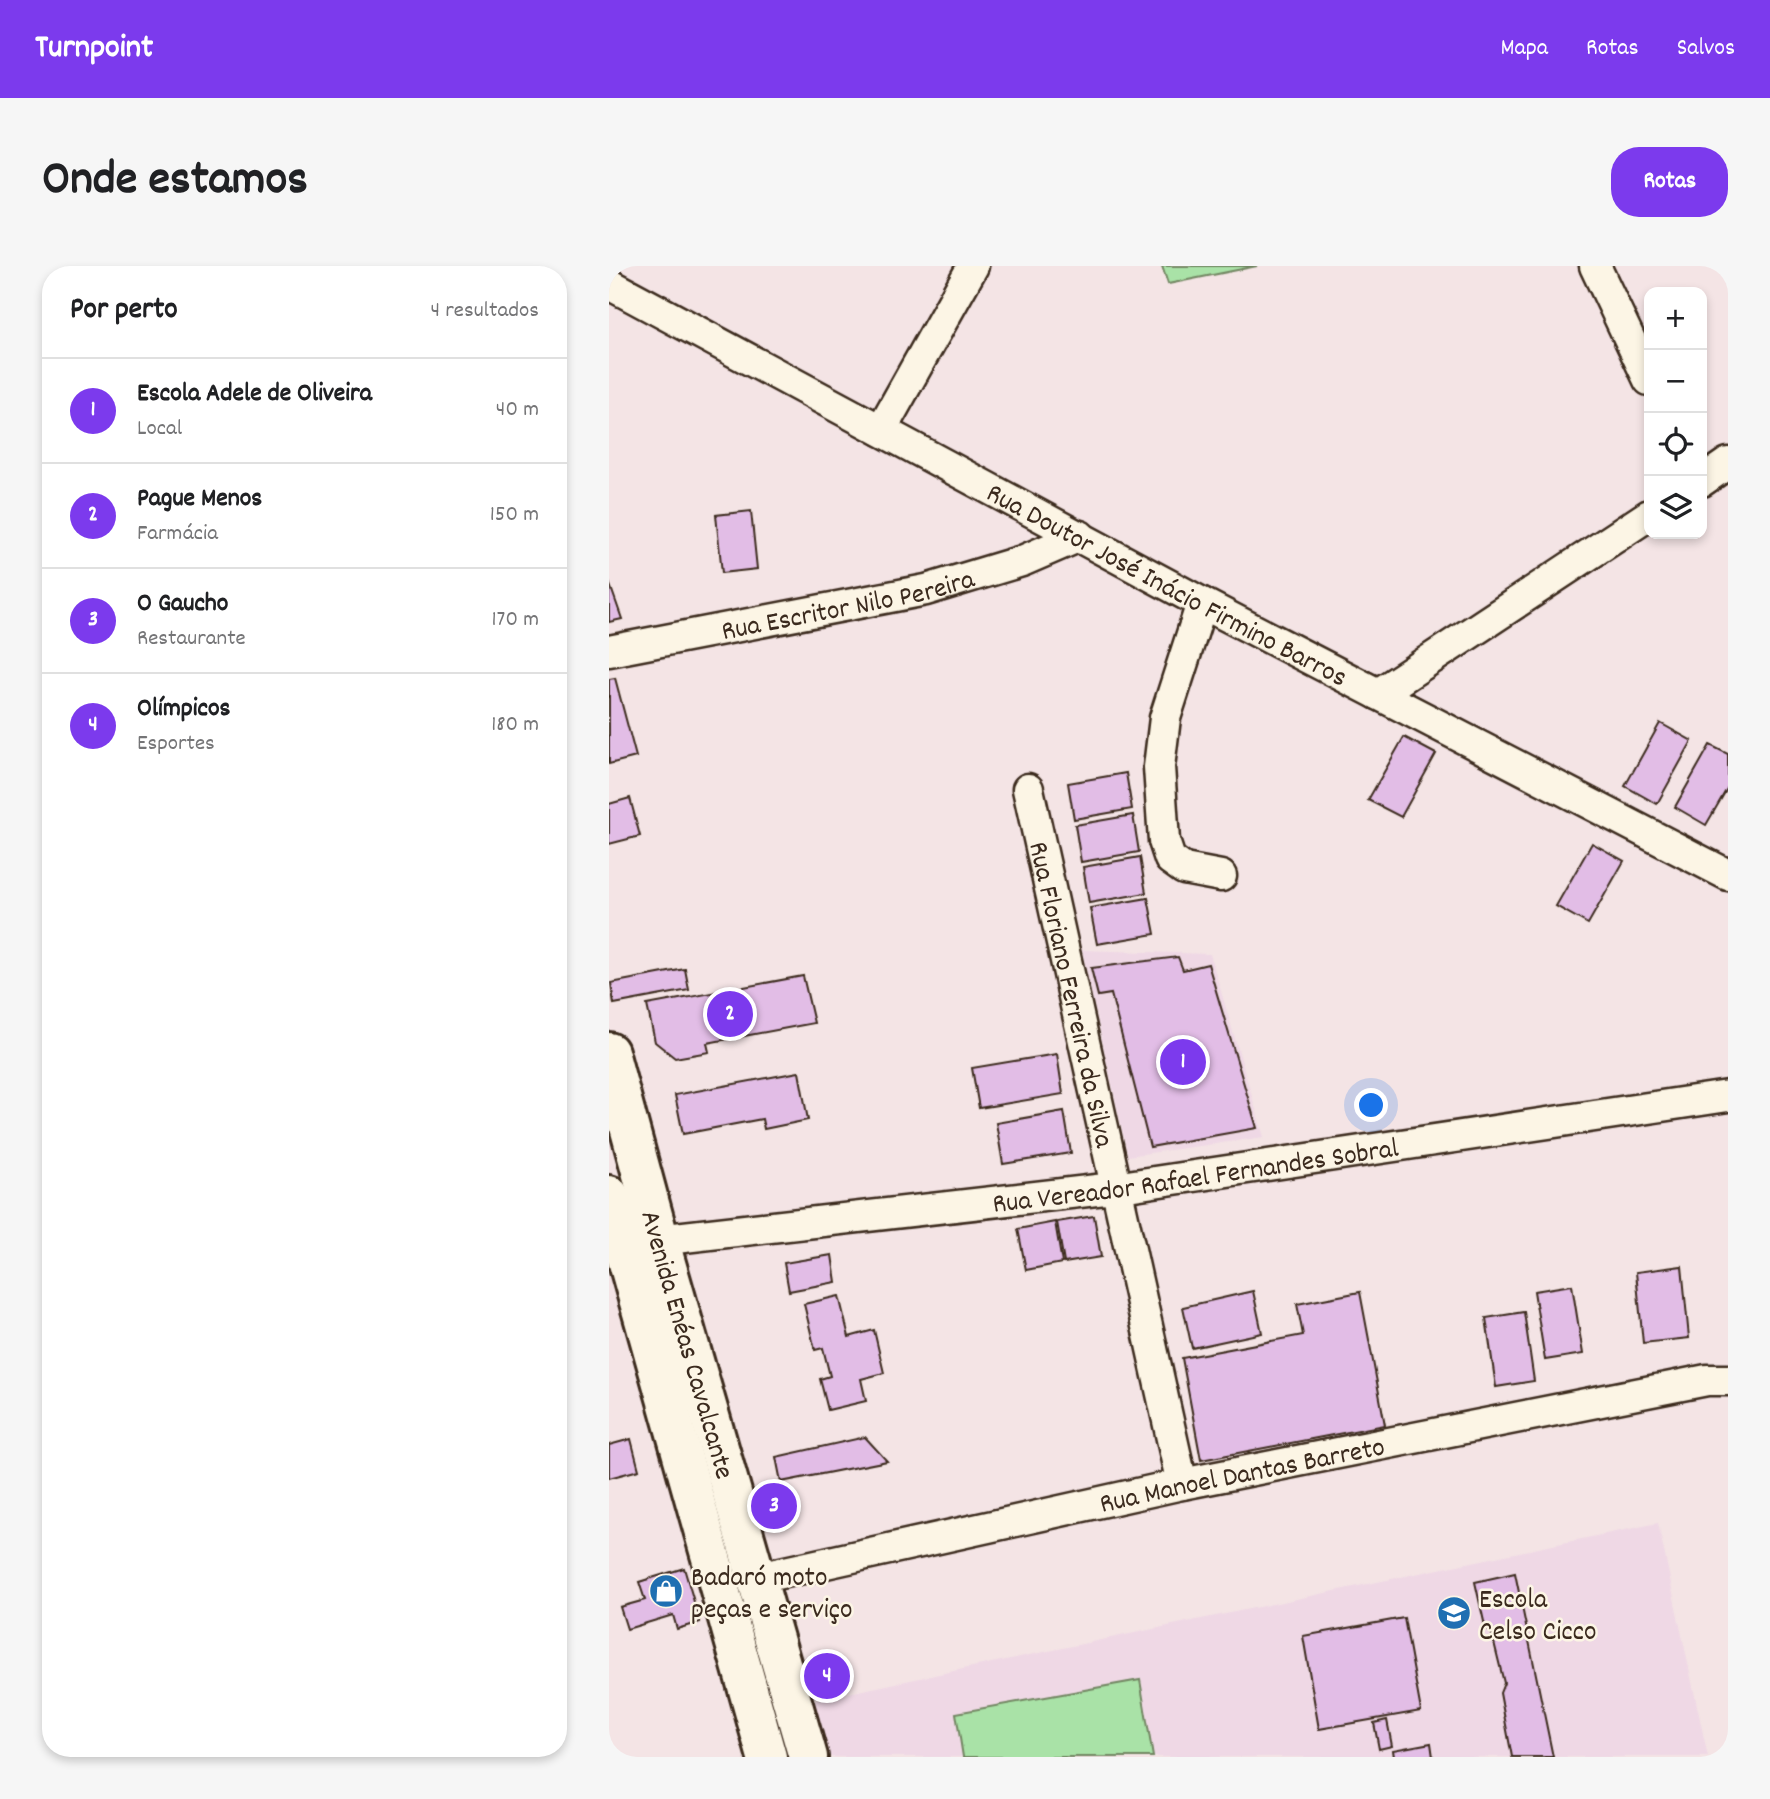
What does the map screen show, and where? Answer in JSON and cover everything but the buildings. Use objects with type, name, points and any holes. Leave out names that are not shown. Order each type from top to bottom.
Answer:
[{"type":"main road","name":"Avenida Enéas Cavalcante","points":[[609,1052],[808,1757]]},
{"type":"main road","name":"Avenida Enéas Cavalcante","points":[[609,1195],[767,1757]]},
{"type":"street","points":[[881,430],[973,266]]},
{"type":"street","points":[[1595,266],[1644,369]]},
{"type":"street","name":"Rua Doutor José Inácio Firmino Barros","points":[[609,284],[1202,603],[1728,875]]},
{"type":"street","points":[[1707,478],[1728,463]]},
{"type":"street","points":[[1378,694],[1644,518]]},
{"type":"street","name":"Rua Escritor Nilo Pereira","points":[[609,651],[926,590],[1022,561],[1080,536]]},
{"type":"street","points":[[1202,603],[1165,718],[1159,767],[1164,841],[1170,859],[1184,869],[1221,876]]},
{"type":"street","name":"Rua Floriano Ferreira da Silva","points":[[1028,789],[1114,1188],[1182,1484]]},
{"type":"street","name":"Rua Vereador Rafael Fernandes Sobral","points":[[661,1243],[675,1238],[1114,1188],[1728,1096]]},
{"type":"street","points":[[1718,1380],[1728,1357]]},
{"type":"street","name":"Rua Manoel Dantas Barreto","points":[[758,1578],[1182,1484],[1718,1380]]},
{"type":"shaded area","points":[[1082,950],[1210,954],[1264,1137],[1128,1156]]},
{"type":"shaded area","name":"Escola Celso Cicco","points":[[1658,1523],[1708,1757],[823,1757],[806,1702]]},
{"type":"green space","points":[[1162,266],[1257,266],[1168,284]]},
{"type":"green space","points":[[1140,1680],[1153,1757],[963,1757],[956,1713]]},
{"type":"place","name":"Pague Menos","points":[[730,1014]]},
{"type":"place","name":"Escola Adele de Oliveira","points":[[1183,1062]]},
{"type":"place","name":"O Gaucho","points":[[774,1506]]},
{"type":"place","name":"Badaró moto peças e serviço","points":[[666,1591]]},
{"type":"place","name":"Escola Celso Cicco","points":[[1454,1613]]},
{"type":"place","name":"Olímpicos","points":[[827,1676]]}]
